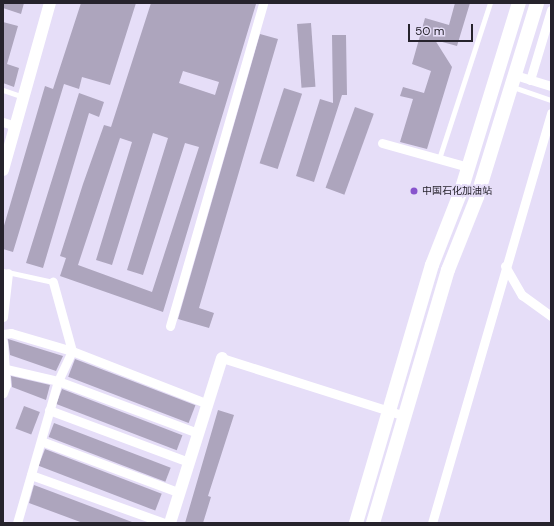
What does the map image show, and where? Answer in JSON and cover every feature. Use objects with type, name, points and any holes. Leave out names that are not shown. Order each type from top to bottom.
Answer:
[{"type":"main road","points":[[356,523],[432,264],[468,167],[520,3]]},
{"type":"main road","points":[[373,523],[448,270],[477,197],[537,3]]},
{"type":"street","points":[[3,170],[5,157],[50,3]]},
{"type":"street","points":[[170,326],[263,3]]},
{"type":"street","points":[[530,80],[551,10]]},
{"type":"street","points":[[513,81],[530,80],[551,86]]},
{"type":"street","points":[[432,523],[505,266],[551,113]]},
{"type":"street","points":[[3,122],[15,126]]},
{"type":"street","points":[[382,142],[468,167]]},
{"type":"street","points":[[505,266],[522,295],[551,316]]},
{"type":"street","points":[[3,317],[5,272]]},
{"type":"street","points":[[17,523],[58,381],[72,351],[53,282]]},
{"type":"street","points":[[3,334],[11,333],[72,351],[208,404]]},
{"type":"street","points":[[3,342],[6,368],[3,393]]},
{"type":"street","points":[[170,523],[222,358],[405,416]]},
{"type":"street","points":[[6,368],[58,381],[198,433]]},
{"type":"street","points":[[49,410],[189,462]]},
{"type":"street","points":[[41,441],[180,493]]},
{"type":"street","points":[[31,475],[164,523]]},
{"type":"lane","points":[[439,159],[490,3]]},
{"type":"lane","points":[[513,81],[551,100]]},
{"type":"lane","points":[[3,90],[23,97]]},
{"type":"lane","points":[[5,272],[53,282]]},
{"type":"building","points":[[3,3],[24,3],[21,14],[3,8]]},
{"type":"building","points":[[81,3],[136,3],[110,85],[82,77],[79,89],[64,84],[13,252],[3,249],[3,229],[45,86],[53,89]]},
{"type":"building","points":[[151,3],[256,4],[163,312],[60,276],[66,258],[60,256],[83,184],[104,125],[111,127]],"holes":[[[183,71],[219,82],[215,95],[179,83]],[[153,133],[168,138],[127,270],[143,275],[185,143],[199,147],[152,292],[78,265],[120,138],[132,142],[96,260],[112,265]]]},
{"type":"building","points":[[455,3],[470,3],[457,46],[435,40],[452,67],[427,149],[400,142],[413,99],[400,96],[403,87],[424,93],[431,71],[412,64],[425,18],[449,25]]},
{"type":"building","points":[[3,22],[18,26],[7,64],[19,68],[14,87],[3,83]]},
{"type":"building","points":[[311,23],[315,87],[301,88],[297,24]]},
{"type":"building","points":[[260,34],[278,39],[199,308],[214,313],[209,328],[178,319]]},
{"type":"building","points":[[332,35],[346,35],[347,95],[342,95],[314,182],[296,176],[320,99],[333,103]]},
{"type":"building","points":[[284,88],[302,94],[278,169],[260,163]]},
{"type":"building","points":[[79,93],[104,102],[99,117],[89,113],[43,268],[26,263]]},
{"type":"building","points":[[355,107],[374,114],[344,195],[326,188]]},
{"type":"building","points":[[8,339],[63,356],[56,371],[10,355]]},
{"type":"building","points":[[75,359],[195,405],[189,423],[68,377]]},
{"type":"building","points":[[11,376],[50,385],[46,400],[12,387]]},
{"type":"building","points":[[62,389],[182,435],[177,450],[56,404]]},
{"type":"building","points":[[24,406],[40,412],[31,434],[15,428]]},
{"type":"building","points":[[218,410],[234,415],[208,496],[211,497],[203,523],[185,523]]},
{"type":"building","points":[[54,423],[171,468],[165,482],[49,437]]},
{"type":"building","points":[[45,449],[162,494],[155,511],[39,466]]},
{"type":"building","points":[[34,485],[132,522],[83,523],[29,503]]},
{"type":"place","name":"中国石化加油站","points":[[414,191]]}]
